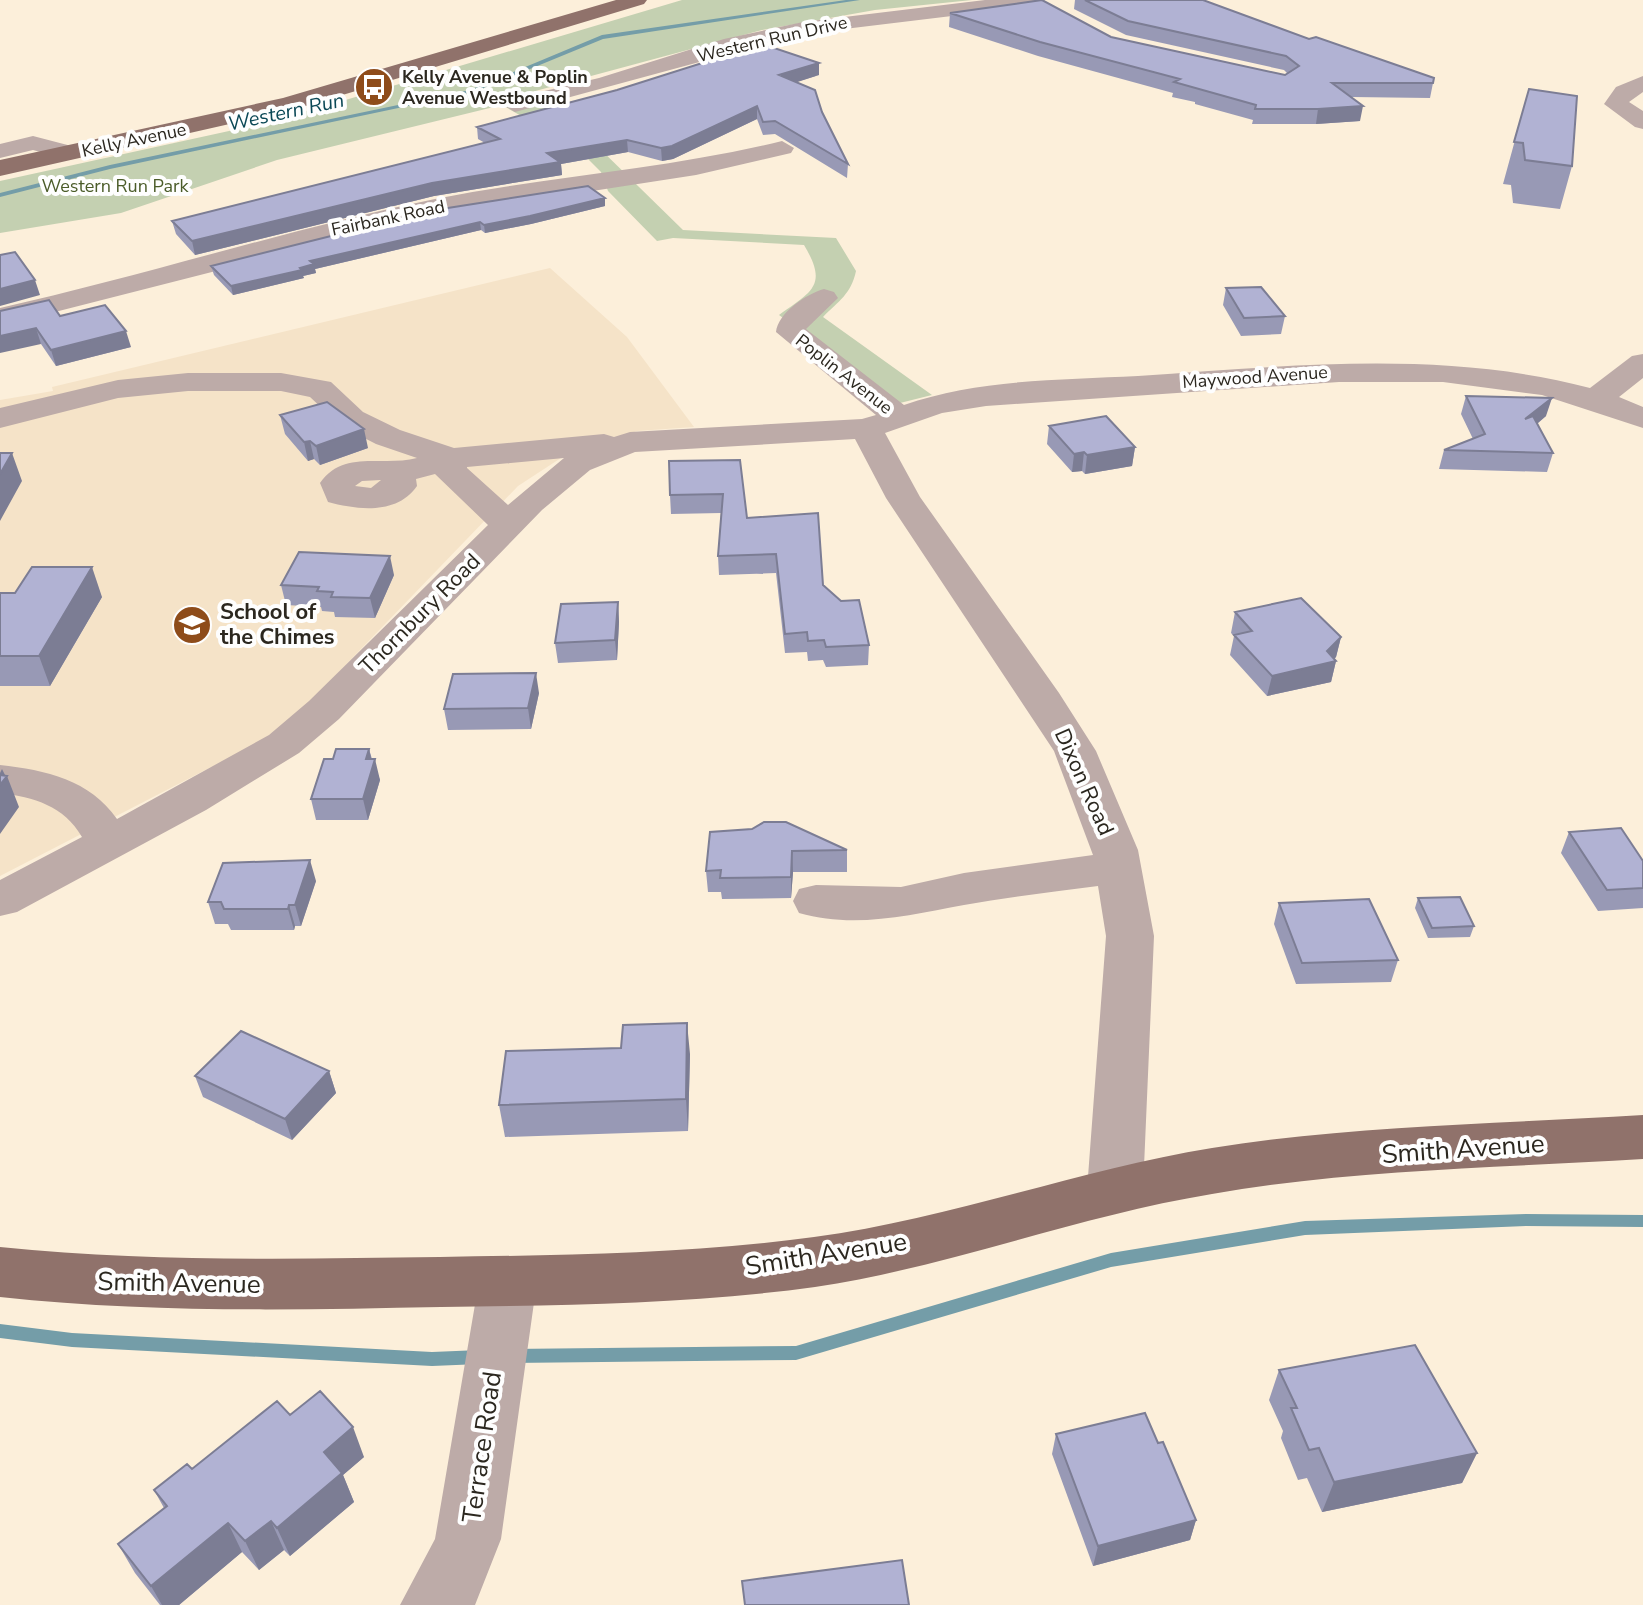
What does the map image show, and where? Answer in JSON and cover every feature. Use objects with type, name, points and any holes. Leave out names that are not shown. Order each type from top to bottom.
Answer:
[{"type":"main road","name":"Kelly Avenue","points":[[0,168],[288,104],[637,0]]},
{"type":"main road","name":"Smith Avenue","points":[[0,1272],[73,1281],[166,1285],[508,1281],[670,1274],[782,1265],[871,1252],[1115,1190],[1259,1164],[1643,1137]]},
{"type":"street","points":[[1036,0],[1060,14]]},
{"type":"street","name":"Western Run Drive","points":[[515,105],[803,28],[1036,0]]},
{"type":"street","points":[[1643,83],[1624,92],[1616,104],[1643,122]]},
{"type":"street","points":[[0,151],[33,143],[70,153]]},
{"type":"street","name":"Fairbank Road","points":[[0,317],[379,219],[627,189],[782,148]]},
{"type":"street","name":"Poplin Avenue","points":[[824,298],[792,323],[791,332],[882,423]]},
{"type":"street","points":[[1595,400],[1643,363]]},
{"type":"street","name":"Maywood Avenue","points":[[882,423],[986,396],[1366,370],[1486,375],[1595,400],[1643,418]]},
{"type":"street","points":[[0,418],[118,389],[188,382],[281,382],[320,389],[352,419],[388,437],[452,458]]},
{"type":"street","name":"Thornbury Road","points":[[0,900],[240,772],[284,744],[324,710],[509,525],[578,463],[630,442],[882,423]]},
{"type":"street","name":"Dixon Road","points":[[882,423],[903,498],[1045,702],[1075,751],[1115,850],[1130,936],[1115,1190]]},
{"type":"street","points":[[397,474],[452,458],[630,442]]},
{"type":"street","points":[[452,458],[449,470],[509,525]]},
{"type":"street","points":[[0,779],[35,782],[77,800],[97,819],[108,843]]},
{"type":"street","points":[[816,901],[901,903],[964,889],[1118,867]]},
{"type":"street","name":"Terrace Road","points":[[434,1605],[452,1580],[468,1539],[508,1281]]},
{"type":"shaded area","name":"School of the Chimes","points":[[550,268],[627,337],[694,427],[637,431],[564,456],[518,486],[283,730],[0,876],[0,400],[53,391],[52,387]]},
{"type":"green space","name":"Western Run Park","points":[[682,0],[972,0],[875,10],[762,30],[513,97],[550,107],[593,142],[683,230],[836,238],[856,271],[848,291],[823,317],[932,395],[900,403],[779,315],[808,293],[816,278],[804,245],[673,238],[657,241],[608,191],[601,172],[576,147],[502,105],[277,160],[121,213],[0,233],[0,181],[229,131],[322,107]]},
{"type":"building","points":[[1042,0],[1111,37],[1285,75],[1299,66],[1286,56],[1128,21],[1085,0],[1203,0],[1309,39],[1316,37],[1434,78],[1433,83],[1332,83],[1363,106],[1255,109],[1256,105],[1174,82],[1180,79],[1040,42],[950,13]]},
{"type":"building","points":[[762,44],[819,63],[779,75],[815,90],[822,112],[848,164],[775,121],[763,122],[757,106],[672,146],[661,148],[627,140],[547,153],[560,162],[432,183],[192,241],[172,221],[500,139],[477,127],[617,90]]},
{"type":"building","points":[[1529,89],[1577,96],[1572,166],[1525,160],[1523,143],[1514,142]]},
{"type":"building","points":[[588,186],[605,198],[484,225],[480,222],[310,261],[314,264],[300,268],[302,270],[231,286],[211,266],[435,210]]},
{"type":"building","points":[[15,252],[35,280],[0,289],[0,255]]},
{"type":"building","points":[[1261,287],[1285,316],[1244,318],[1226,288]]},
{"type":"building","points":[[49,300],[60,316],[105,305],[126,331],[51,350],[36,328],[0,336],[0,311]]},
{"type":"building","points":[[1466,396],[1552,398],[1525,419],[1533,416],[1553,453],[1444,450],[1485,434]]},
{"type":"building","points":[[327,402],[364,429],[316,446],[310,441],[304,442],[280,415]]},
{"type":"building","points":[[1106,416],[1135,447],[1087,455],[1084,452],[1074,454],[1049,426]]},
{"type":"building","points":[[0,453],[12,453],[0,474]]},
{"type":"building","points":[[740,460],[747,518],[818,513],[823,585],[841,601],[859,600],[869,645],[826,647],[824,640],[808,641],[807,632],[785,634],[776,554],[718,556],[723,494],[670,495],[669,461]]},
{"type":"building","points":[[299,552],[390,556],[370,598],[331,597],[333,592],[317,591],[319,587],[281,585]]},
{"type":"building","points":[[32,567],[92,567],[39,656],[0,656],[0,593],[15,593]]},
{"type":"building","points":[[1301,598],[1341,637],[1327,651],[1336,661],[1272,676],[1234,635],[1252,631],[1235,612]]},
{"type":"building","points":[[618,602],[615,640],[555,643],[561,604]]},
{"type":"building","points":[[536,673],[528,708],[444,709],[453,674]]},
{"type":"building","points":[[336,749],[369,749],[366,759],[375,759],[363,799],[311,799],[324,759],[333,759]]},
{"type":"building","points":[[764,822],[786,822],[847,850],[792,851],[791,877],[720,878],[721,870],[706,871],[710,832],[752,829]]},
{"type":"building","points":[[1621,828],[1643,861],[1643,888],[1607,890],[1569,832]]},
{"type":"building","points":[[310,860],[295,905],[289,905],[288,909],[224,909],[221,902],[208,902],[223,863]]},
{"type":"building","points":[[1460,897],[1474,926],[1432,928],[1418,898]]},
{"type":"building","points":[[1369,899],[1398,960],[1302,963],[1279,903]]},
{"type":"building","points":[[687,1023],[686,1099],[499,1105],[506,1051],[621,1048],[623,1025]]},
{"type":"building","points":[[241,1031],[329,1071],[285,1119],[195,1076]]},
{"type":"building","points":[[1415,1345],[1477,1453],[1334,1482],[1319,1448],[1309,1450],[1291,1408],[1297,1408],[1279,1370]]},
{"type":"building","points":[[320,1391],[353,1427],[324,1452],[342,1473],[277,1528],[271,1521],[245,1541],[228,1523],[151,1586],[118,1544],[167,1506],[154,1490],[187,1464],[192,1469],[277,1401],[290,1415]]},
{"type":"building","points":[[1145,1413],[1158,1443],[1163,1442],[1196,1520],[1098,1546],[1056,1434]]},
{"type":"building","points":[[902,1560],[909,1605],[745,1605],[742,1581]]},
{"type":"waterway","name":"Western Run","points":[[0,195],[110,167],[472,91],[602,37],[857,0]]},
{"type":"waterway","points":[[510,1356],[796,1353],[1111,1260],[1305,1228],[1526,1220],[1643,1221]]},
{"type":"waterway","points":[[0,1331],[72,1340],[432,1359],[480,1357]]},
{"type":"place","name":"Kelly Avenue & Poplin Avenue Westbound","points":[[374,87]]},
{"type":"place","name":"School of the Chimes","points":[[192,625]]}]
